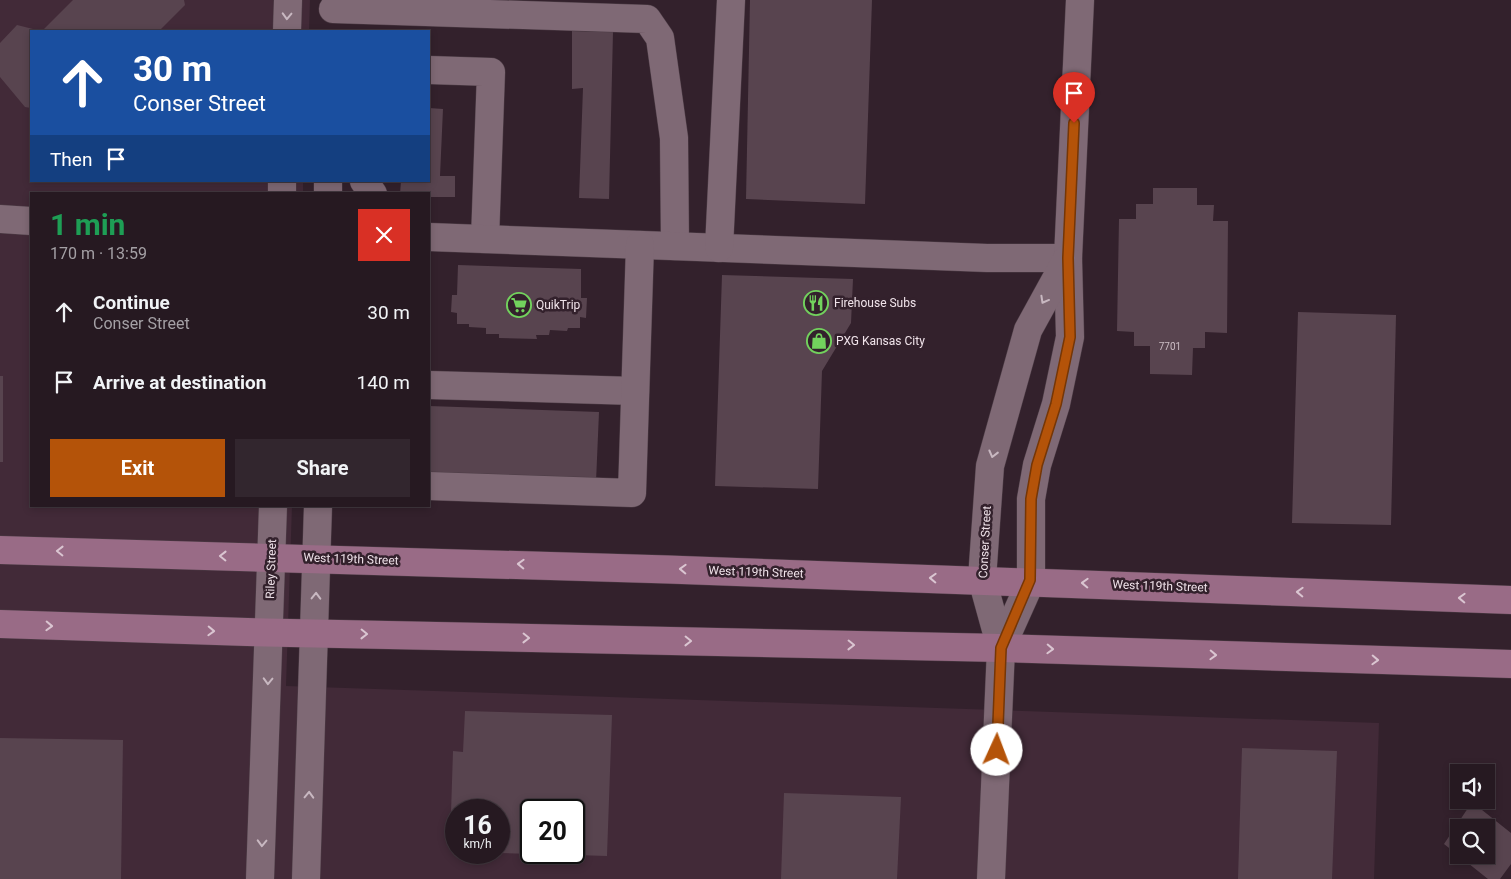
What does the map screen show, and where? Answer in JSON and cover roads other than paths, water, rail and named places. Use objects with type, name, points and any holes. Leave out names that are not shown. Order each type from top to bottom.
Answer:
[{"type":"main road","name":"West 119th Street","points":[[0,550],[1030,580],[1511,600]]},
{"type":"main road","points":[[0,624],[270,632],[1001,648],[1511,664]]},
{"type":"street","points":[[287,30],[288,0]]},
{"type":"street","points":[[719,248],[731,0]]},
{"type":"street","name":"Conser Street","points":[[1001,648],[1030,580],[1031,499],[1035,473],[1056,404],[1070,337],[1068,258],[1080,0]]},
{"type":"street","points":[[333,13],[647,19],[660,38],[674,138],[675,246]]},
{"type":"street","points":[[430,70],[491,72],[485,239]]},
{"type":"street","points":[[0,219],[30,221]]},
{"type":"street","points":[[430,237],[987,258],[1068,258]]},
{"type":"street","points":[[430,486],[632,493],[640,245]]},
{"type":"street","name":"Conser Street","points":[[1001,648],[982,579],[990,466],[1028,330],[1068,258]]},
{"type":"street","points":[[430,385],[635,391]]},
{"type":"street","name":"Riley Street","points":[[260,879],[273,507]]},
{"type":"street","points":[[306,879],[318,507]]},
{"type":"street","points":[[991,879],[1001,648]]},
{"type":"place","name":"Firehouse Subs","points":[[816,303]]},
{"type":"place","name":"QuikTrip","points":[[519,305]]},
{"type":"place","name":"PXG Kansas City","points":[[819,341]]}]
